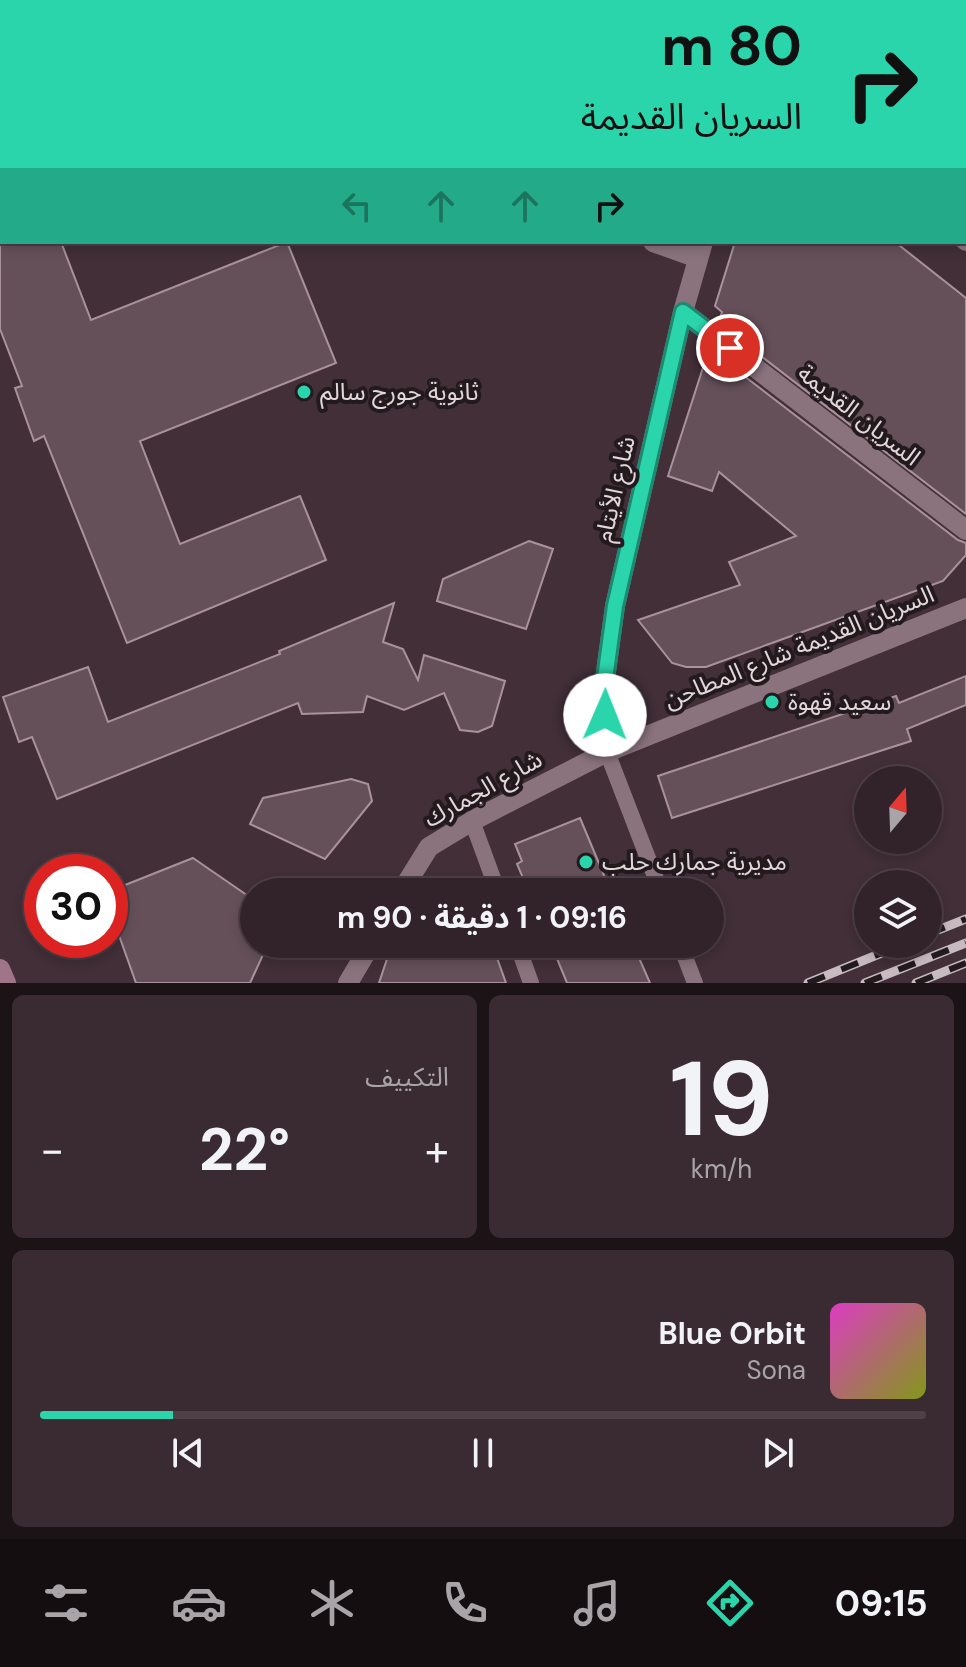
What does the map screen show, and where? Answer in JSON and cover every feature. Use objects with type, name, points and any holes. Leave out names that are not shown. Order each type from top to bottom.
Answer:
[{"type":"main road","points":[[0,969],[6,983]]},
{"type":"street","points":[[665,244],[701,250]]},
{"type":"street","name":"شارع الأيتام","points":[[607,752],[605,679],[615,606],[683,312],[701,250]]},
{"type":"street","name":"السريان القديمة","points":[[683,312],[966,530]]},
{"type":"street","name":"السريان القديمة شارع المطاحن","points":[[607,752],[966,608]]},
{"type":"street","name":"شارع الجمارك","points":[[410,878],[429,847],[472,821],[607,752]]},
{"type":"street","points":[[348,983],[363,958]]},
{"type":"lane","points":[[607,752],[656,878]]},
{"type":"lane","points":[[472,821],[493,878]]},
{"type":"lane","points":[[522,958],[531,983]]},
{"type":"lane","points":[[685,958],[695,983]]},
{"type":"building","points":[[0,244],[62,244],[91,320],[288,244],[336,363],[140,441],[180,544],[300,496],[326,560],[127,643],[44,436],[34,441],[15,388],[22,386],[0,329]]},
{"type":"building","points":[[734,244],[898,244],[966,298],[966,514],[718,323],[722,312],[715,306]]},
{"type":"building","points":[[709,349],[958,540],[966,543],[966,555],[943,581],[706,667],[672,663],[638,620],[740,585],[729,562],[796,536],[719,472],[712,491],[668,476]]},
{"type":"building","points":[[529,541],[553,549],[526,629],[437,601],[443,579]]},
{"type":"building","points":[[394,603],[383,642],[403,649],[418,680],[424,655],[505,681],[492,726],[478,732],[460,730],[444,693],[404,710],[367,696],[363,712],[302,714],[298,703],[57,799],[32,737],[19,742],[3,697],[88,667],[108,722],[280,654],[279,651]]},
{"type":"building","points":[[966,676],[966,705],[907,729],[911,741],[672,818],[658,776],[896,696],[899,703]]},
{"type":"building","points":[[351,779],[368,784],[372,801],[325,859],[250,824],[263,798]]},
{"type":"building","points":[[580,818],[605,878],[523,878],[517,864],[522,861],[515,844]]},
{"type":"building","points":[[193,858],[240,890],[240,958],[262,958],[250,983],[136,983],[127,958],[128,884]]},
{"type":"building","points":[[387,958],[497,958],[506,983],[379,983]]},
{"type":"building","points":[[557,958],[639,958],[650,983],[567,983]]},
{"type":"railway","points":[[942,928],[966,919]]},
{"type":"railway","points":[[865,983],[966,943]]},
{"type":"railway","points":[[808,983],[870,958]]},
{"type":"railway","points":[[916,983],[966,963]]},
{"type":"place","name":"ثانوية جورج سالم","points":[[304,392]]},
{"type":"place","name":"سعيد قهوة","points":[[772,702]]},
{"type":"place","name":"مديرية جمارك حلب","points":[[586,862]]},
{"type":"route","points":[[605,715],[605,679],[615,606],[683,312],[730,348]]}]
